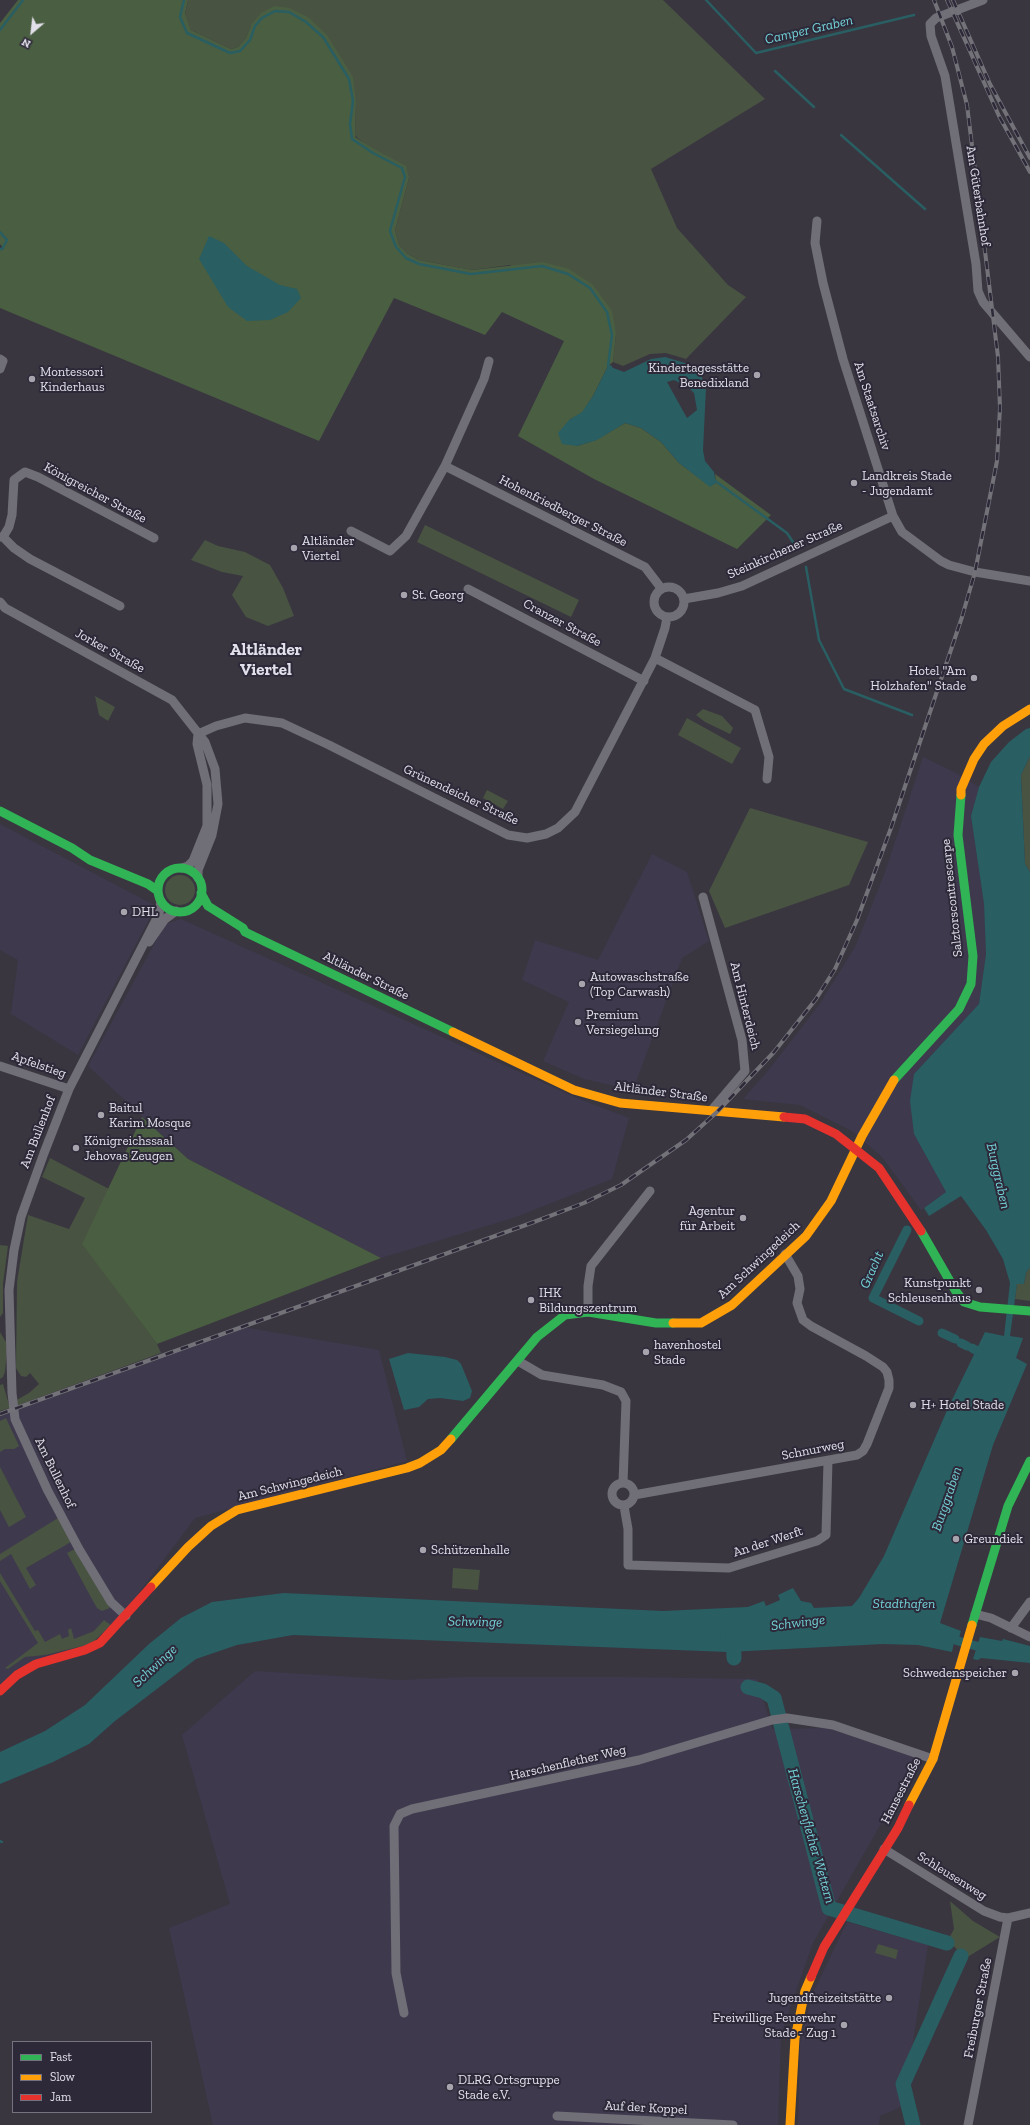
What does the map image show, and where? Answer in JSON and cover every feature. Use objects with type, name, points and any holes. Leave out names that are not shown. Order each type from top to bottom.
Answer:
[{"type":"main road","name":"Salztorscontrescarpe","points":[[856,1148],[896,1076],[959,1009],[970,984],[973,956],[958,835],[961,789],[974,759],[984,744],[1003,726],[1030,708]]},
{"type":"main road","points":[[0,811],[72,848],[140,874],[154,878],[162,877],[171,870],[182,868],[191,871],[198,878],[201,894],[198,902],[190,909],[176,912],[169,909],[161,902],[158,891],[162,877]]},
{"type":"main road","points":[[72,848],[90,860],[148,884],[158,891]]},
{"type":"main road","name":"Altländer Straße","points":[[201,894],[207,905],[243,928],[245,932],[574,1090],[620,1103],[805,1119],[836,1134],[856,1148],[879,1168],[914,1218],[955,1290],[964,1302],[970,1305],[1030,1311]]},
{"type":"main road","name":"Altländer Straße","points":[[190,909],[200,910],[240,934],[245,932]]},
{"type":"main road","name":"Am Schwingedeich","points":[[0,1691],[17,1675],[36,1664],[99,1644],[188,1547],[211,1526],[237,1510],[407,1468],[420,1463],[441,1450],[469,1420],[537,1337],[549,1326],[565,1315],[588,1312],[656,1323],[700,1323],[732,1305],[806,1236],[831,1201],[856,1148]]},
{"type":"main road","name":"Hansestraße","points":[[790,2125],[792,2069],[799,2014],[805,1991],[814,1968],[840,1920],[898,1828],[933,1759],[1008,1506],[1030,1461]]},
{"type":"street","name":"Am Güterbahnhof","points":[[983,0],[936,18],[930,24],[931,36],[945,76],[976,264],[978,291],[983,302],[1030,357]]},
{"type":"street","name":"Am Staatsarchiv","points":[[817,221],[816,243],[823,283],[843,359],[893,516],[902,532],[941,561],[975,572],[1030,581]]},
{"type":"street","points":[[351,531],[390,551],[406,536],[445,466],[484,380],[489,361]]},
{"type":"street","name":"Hohenfriedberger Straße","points":[[445,466],[645,567],[661,588]]},
{"type":"street","name":"Königreicher Straße","points":[[1,537],[9,527],[12,515],[14,480],[25,472],[38,476],[154,538]]},
{"type":"street","name":"Steinkirchener Straße","points":[[684,599],[718,593],[742,586],[893,516]]},
{"type":"street","points":[[1,537],[30,559],[120,606]]},
{"type":"street","points":[[675,587],[681,592],[684,599],[681,611],[675,616],[666,617],[658,612],[654,604],[655,595],[661,588],[675,587]]},
{"type":"street","name":"Cranzer Straße","points":[[468,589],[644,681]]},
{"type":"street","name":"Jorker Straße","points":[[0,602],[5,608],[172,700],[206,742],[212,758],[218,798],[214,825],[198,871],[198,878]]},
{"type":"street","name":"Grünendeicher Straße","points":[[198,734],[216,726],[245,718],[282,723],[508,835],[528,838],[558,828],[575,812],[655,658],[665,628],[666,617]]},
{"type":"street","points":[[655,658],[755,710],[769,757],[767,779]]},
{"type":"street","points":[[182,868],[188,866],[193,861],[206,826],[207,785],[197,744],[198,734]]},
{"type":"street","name":"Am Hinterdeich","points":[[703,897],[742,1040],[745,1071],[711,1111]]},
{"type":"street","name":"Am Bullenhof","points":[[126,1616],[112,1602],[79,1549],[55,1504],[15,1419],[5,1324],[11,1274],[21,1217],[69,1089],[135,963],[159,913],[161,902]]},
{"type":"street","name":"Am Bullenhof","points":[[135,963],[165,919],[176,912]]},
{"type":"street","name":"Apfelstieg","points":[[0,1066],[69,1089]]},
{"type":"street","points":[[588,1312],[588,1286],[591,1266],[650,1191]]},
{"type":"street","name":"Schnurweg","points":[[634,1495],[828,1461],[857,1455],[863,1451],[880,1411],[890,1380],[883,1367],[803,1320],[797,1303],[800,1289],[798,1276],[785,1254]]},
{"type":"street","points":[[518,1362],[542,1375],[603,1385],[621,1392],[626,1401],[623,1483]]},
{"type":"street","name":"An der Werft","points":[[624,1506],[628,1529],[628,1565],[729,1568],[817,1541],[826,1535],[828,1461]]},
{"type":"street","points":[[623,1483],[630,1485],[634,1495],[631,1502],[624,1506],[614,1502],[611,1496],[614,1486],[623,1483]]},
{"type":"street","points":[[1012,1628],[1030,1602]]},
{"type":"street","points":[[975,1614],[991,1618],[1030,1638]]},
{"type":"street","name":"Harschenflether Weg","points":[[404,2013],[396,1973],[394,1826],[400,1814],[412,1809],[639,1760],[772,1720],[786,1718],[833,1725],[933,1759]]},
{"type":"street","name":"Schleusenweg","points":[[884,1849],[984,1911],[1000,1918],[1008,1918]]},
{"type":"street","points":[[1008,1918],[1030,1913]]},
{"type":"street","name":"Freiburger Straße","points":[[968,2125],[992,2009],[1008,1918]]},
{"type":"street","name":"Auf der Koppel","points":[[557,2116],[733,2125]]},
{"type":"shaded area","points":[[923,757],[954,772],[979,787],[971,816],[984,904],[986,954],[979,1004],[914,1074],[914,1134],[946,1192],[921,1210],[882,1157],[852,1131],[800,1105],[743,1099],[767,1072],[819,1005],[855,947],[884,875]]},
{"type":"shaded area","points":[[0,824],[156,906],[78,1055],[11,1014],[18,960],[0,950]]},
{"type":"shaded area","points":[[652,854],[687,872],[709,941],[682,958],[633,1090],[584,1079],[543,1061],[569,1002],[522,980],[535,940],[598,960]]},
{"type":"shaded area","points":[[181,919],[579,1099],[629,1118],[612,1179],[516,1217],[381,1258],[188,1159],[88,1066],[165,924]]},
{"type":"shaded area","points":[[242,1327],[379,1350],[407,1461],[195,1518],[123,1614],[107,1631],[0,1687],[0,1416]]},
{"type":"shaded area","points":[[255,1671],[401,1680],[467,1677],[757,1679],[772,1729],[827,1728],[915,1756],[911,1771],[813,1943],[781,2034],[778,2125],[213,2125],[169,1928],[230,1904],[182,1735]]},
{"type":"shaded area","points":[[847,1922],[928,1945],[903,2106],[880,2116],[879,2125],[798,2125],[800,2044],[812,1995]]},
{"type":"green space","points":[[18,0],[188,0],[185,14],[191,30],[231,49],[238,47],[246,38],[251,25],[261,13],[274,6],[289,8],[308,17],[327,35],[353,77],[356,102],[355,137],[406,166],[409,178],[395,230],[399,245],[408,254],[419,260],[472,270],[543,262],[569,269],[593,285],[612,311],[616,334],[613,362],[608,366],[593,396],[582,413],[569,420],[577,446],[596,440],[625,423],[641,428],[661,442],[679,463],[710,486],[716,483],[715,474],[771,515],[737,549],[594,479],[518,436],[564,341],[502,312],[485,335],[394,298],[319,441],[0,308],[0,250],[4,249],[0,244],[0,23]]},
{"type":"green space","points":[[188,0],[663,0],[765,99],[651,169],[677,228],[728,285],[746,297],[686,359],[666,353],[650,354],[623,366],[613,362],[616,334],[510,265],[472,270],[419,260],[408,254],[399,245],[395,230],[409,178],[355,136],[356,102],[251,25],[246,38],[238,47],[231,49],[191,30],[185,15]]},
{"type":"green space","points":[[425,525],[579,600],[571,617],[417,542]]},
{"type":"green space","points":[[205,540],[218,546],[245,552],[270,565],[283,588],[294,616],[268,626],[246,617],[232,595],[243,576],[222,572],[191,560]]},
{"type":"green space","points":[[95,696],[115,707],[108,721],[99,715]]},
{"type":"green space","points":[[703,709],[722,716],[733,728],[730,734],[705,722],[696,715]]},
{"type":"green space","points":[[687,718],[741,748],[732,764],[678,735]]},
{"type":"green space","points":[[1030,756],[1030,872],[1025,864],[1021,775]]},
{"type":"green space","points":[[487,790],[508,801],[503,809],[483,798]]},
{"type":"green space","points":[[750,808],[868,842],[849,885],[725,928],[709,891]]},
{"type":"green space","points":[[180,875],[191,879],[195,890],[191,901],[180,905],[169,901],[165,890],[169,879]]},
{"type":"green space","points":[[142,1117],[188,1159],[381,1258],[157,1344],[82,1244]]},
{"type":"green space","points":[[50,1158],[109,1189],[83,1244],[157,1344],[161,1353],[16,1406],[15,1401],[29,1393],[39,1384],[30,1373],[26,1377],[21,1376],[16,1368],[17,1282],[28,1215],[69,1229],[85,1198],[42,1177]]},
{"type":"green space","points":[[0,1245],[8,1246],[3,1284],[3,1313],[0,1317]]},
{"type":"green space","points":[[1030,1267],[1030,1301],[1015,1299],[1017,1283],[1024,1284],[1026,1273]]},
{"type":"green space","points":[[0,1332],[6,1342],[7,1351],[5,1372],[3,1377],[0,1379]]},
{"type":"green space","points":[[3,1384],[10,1408],[0,1411],[0,1385]]},
{"type":"green space","points":[[6,1418],[19,1446],[14,1449],[5,1449],[0,1452],[0,1421]]},
{"type":"green space","points":[[0,1467],[26,1517],[9,1527],[0,1510]]},
{"type":"green space","points":[[58,1518],[71,1542],[26,1568],[36,1585],[30,1589],[11,1554],[0,1561],[0,1554]]},
{"type":"green space","points":[[75,1549],[110,1608],[102,1611],[97,1608],[67,1553]]},
{"type":"green space","points":[[453,1568],[480,1570],[478,1590],[452,1588]]},
{"type":"green space","points":[[0,1573],[35,1631],[38,1630],[45,1642],[60,1634],[62,1639],[69,1636],[68,1630],[71,1628],[74,1639],[94,1631],[104,1620],[111,1625],[91,1644],[45,1655],[25,1657],[8,1669],[5,1668],[38,1643],[0,1581]]},
{"type":"green space","points":[[950,1901],[973,1921],[1000,1937],[961,1961],[963,1956],[948,1940],[954,1929]]},
{"type":"green space","points":[[878,1944],[898,1950],[896,1959],[875,1953]]},
{"type":"water","points":[[209,236],[224,243],[247,266],[280,285],[297,289],[301,298],[288,312],[270,320],[247,321],[228,307],[199,259]]},
{"type":"water","points":[[665,357],[685,363],[701,375],[706,388],[703,450],[705,461],[714,472],[716,483],[710,487],[679,463],[661,442],[641,428],[625,423],[597,440],[577,446],[562,444],[558,433],[569,420],[582,412],[593,396],[608,366],[624,372],[651,359]],"holes":[[[674,380],[688,387],[694,393],[697,410],[687,418],[667,382]]]},
{"type":"water","points":[[1030,728],[1030,756],[1021,775],[1025,864],[1030,872],[1030,1267],[1026,1273],[1024,1284],[1017,1284],[1010,1336],[1023,1338],[1016,1358],[1027,1364],[993,1445],[940,1623],[961,1631],[959,1638],[955,1637],[952,1652],[918,1645],[883,1644],[728,1652],[293,1635],[237,1645],[196,1659],[115,1721],[89,1744],[53,1762],[0,1784],[0,1752],[45,1731],[85,1705],[149,1644],[181,1618],[212,1602],[284,1593],[663,1611],[748,1607],[764,1601],[766,1606],[780,1600],[778,1595],[793,1588],[801,1601],[811,1603],[814,1608],[852,1606],[859,1598],[884,1556],[948,1408],[985,1332],[1004,1336],[1010,1283],[1003,1259],[986,1230],[961,1196],[929,1216],[924,1208],[946,1192],[914,1134],[910,1101],[914,1074],[979,1004],[986,954],[984,904],[971,816],[979,787],[991,762],[1009,742],[1026,729]]},
{"type":"water","points":[[408,1353],[445,1357],[457,1360],[461,1364],[472,1391],[470,1398],[463,1401],[440,1398],[428,1399],[419,1407],[404,1410],[389,1359]]},
{"type":"water","points":[[980,1637],[1002,1641],[1003,1639],[1030,1646],[1030,1663],[981,1658],[978,1660],[973,1659]]},
{"type":"waterway","points":[[0,30],[23,0]]},
{"type":"waterway","points":[[184,0],[180,17],[187,33],[230,53],[240,51],[250,40],[255,26],[262,18],[275,11],[289,12],[306,22],[323,37],[349,79],[353,101],[350,124],[352,139],[373,153],[402,168],[405,177],[390,231],[396,247],[406,258],[419,264],[471,274],[542,266],[568,274],[590,288],[607,312],[612,335],[608,366],[611,367]]},
{"type":"waterway","name":"Camper Graben","points":[[706,0],[756,53],[914,15]]},
{"type":"waterway","points":[[775,71],[814,107]]},
{"type":"waterway","points":[[841,135],[925,209]]},
{"type":"waterway","points":[[0,232],[7,240],[2,249],[0,249]]},
{"type":"waterway","points":[[714,480],[787,533],[795,545]]},
{"type":"waterway","points":[[806,567],[819,640],[844,689],[912,715]]},
{"type":"waterway","name":"Gracht","points":[[907,1230],[873,1298],[919,1321]]},
{"type":"waterway","name":"Gracht","points":[[942,1333],[955,1339]]},
{"type":"waterway","name":"Gracht","points":[[961,1343],[967,1346]]},
{"type":"waterway","name":"Gracht","points":[[972,1348],[987,1356]]},
{"type":"waterway","name":"Harschenflether Wettern","points":[[733,1631],[734,1658]]},
{"type":"waterway","name":"Schwinge","points":[[944,1637],[987,1649]]},
{"type":"waterway","name":"Harschenflether Wettern","points":[[748,1687],[763,1691],[774,1698],[829,1908],[947,1943]]},
{"type":"waterway","name":"Harschenflether Wettern","points":[[913,2125],[903,2084],[961,1956]]},
{"type":"railway","points":[[0,1414],[534,1222],[584,1203],[621,1185],[686,1140],[717,1112],[774,1052],[816,999],[835,969],[857,920],[891,828],[962,617],[975,572],[997,461],[1000,408],[998,357],[967,105],[952,47],[934,0]]},
{"type":"railway","points":[[947,0],[999,116],[1030,172]]},
{"type":"railway","points":[[953,0],[990,84],[1030,158]]},
{"type":"traffic: fast","points":[[894,1080],[959,1009],[971,984],[973,956],[958,835],[961,795]]},
{"type":"traffic: fast","points":[[0,811],[72,848],[90,860],[148,884],[158,891]]},
{"type":"traffic: fast","points":[[180,868],[192,872],[198,878],[202,890],[198,902],[192,908],[180,912],[168,908],[162,902],[158,890],[162,878],[168,872],[180,868]]},
{"type":"traffic: fast","points":[[201,893],[208,906],[243,928],[245,932],[453,1032]]},
{"type":"traffic: fast","points":[[921,1231],[955,1290],[964,1302],[980,1307],[1030,1311]]},
{"type":"traffic: fast","points":[[451,1439],[537,1337],[565,1315],[588,1312],[656,1323],[673,1323]]},
{"type":"traffic: fast","points":[[972,1625],[1008,1506],[1030,1461]]},
{"type":"traffic: slow","points":[[961,795],[961,789],[974,759],[984,744],[1003,726],[1030,709]]},
{"type":"traffic: slow","points":[[453,1032],[574,1090],[620,1103],[784,1117]]},
{"type":"traffic: slow","points":[[673,1323],[701,1323],[732,1305],[806,1236],[831,1201],[862,1136],[894,1080]]},
{"type":"traffic: slow","points":[[151,1587],[188,1547],[211,1526],[237,1510],[407,1468],[420,1463],[441,1450],[451,1439]]},
{"type":"traffic: slow","points":[[909,1805],[933,1759],[972,1625]]},
{"type":"traffic: slow","points":[[790,2125],[795,2038],[805,1991],[811,1977]]},
{"type":"traffic: jam","points":[[784,1117],[805,1119],[836,1134],[879,1168],[921,1231]]},
{"type":"traffic: jam","points":[[0,1691],[17,1675],[36,1664],[85,1650],[100,1643],[151,1587]]},
{"type":"traffic: jam","points":[[811,1977],[824,1947],[898,1828],[909,1805]]},
{"type":"place","name":"Kindertagesstätte Benedixland","points":[[757,375]]},
{"type":"place","name":"Montessori Kinderhaus","points":[[32,379]]},
{"type":"place","name":"Landkreis Stade - Jugendamt","points":[[854,483]]},
{"type":"place","name":"Altländer Viertel","points":[[294,548]]},
{"type":"place","name":"St. Georg","points":[[404,595]]},
{"type":"place","name":"Hotel \"Am Holzhafen\" Stade","points":[[974,678]]},
{"type":"place","name":"DHL","points":[[124,912]]},
{"type":"place","name":"Autowaschstraße (Top Carwash)","points":[[582,984]]},
{"type":"place","name":"Premium Versiegelung","points":[[578,1022]]},
{"type":"place","name":"Baitul Karim Mosque","points":[[101,1115]]},
{"type":"place","name":"Königreichssaal Jehovas Zeugen","points":[[76,1148]]},
{"type":"place","name":"Agentur für Arbeit","points":[[743,1218]]},
{"type":"place","name":"Kunstpunkt Schleusenhaus","points":[[979,1290]]},
{"type":"place","name":"IHK Bildungszentrum","points":[[531,1300]]},
{"type":"place","name":"havenhostel Stade","points":[[646,1352]]},
{"type":"place","name":"H+ Hotel Stade","points":[[913,1405]]},
{"type":"place","name":"Greundiek","points":[[956,1539]]},
{"type":"place","name":"Schützenhalle","points":[[423,1550]]},
{"type":"place","name":"Schwedenspeicher","points":[[1015,1673]]},
{"type":"place","name":"Jugendfreizeitstätte","points":[[889,1998]]},
{"type":"place","name":"Freiwillige Feuerwehr Stade - Zug 1","points":[[844,2025]]},
{"type":"place","name":"DLRG Ortsgruppe Stade e.V.","points":[[450,2087]]},
{"type":"district","name":"Altländer Viertel","points":[[266,660]]},
{"type":"water label","name":"Burggraben","points":[[998,1176]]},
{"type":"water label","name":"Burggraben","points":[[947,1499]]},
{"type":"water label","name":"Stadthafen","points":[[904,1604]]}]
